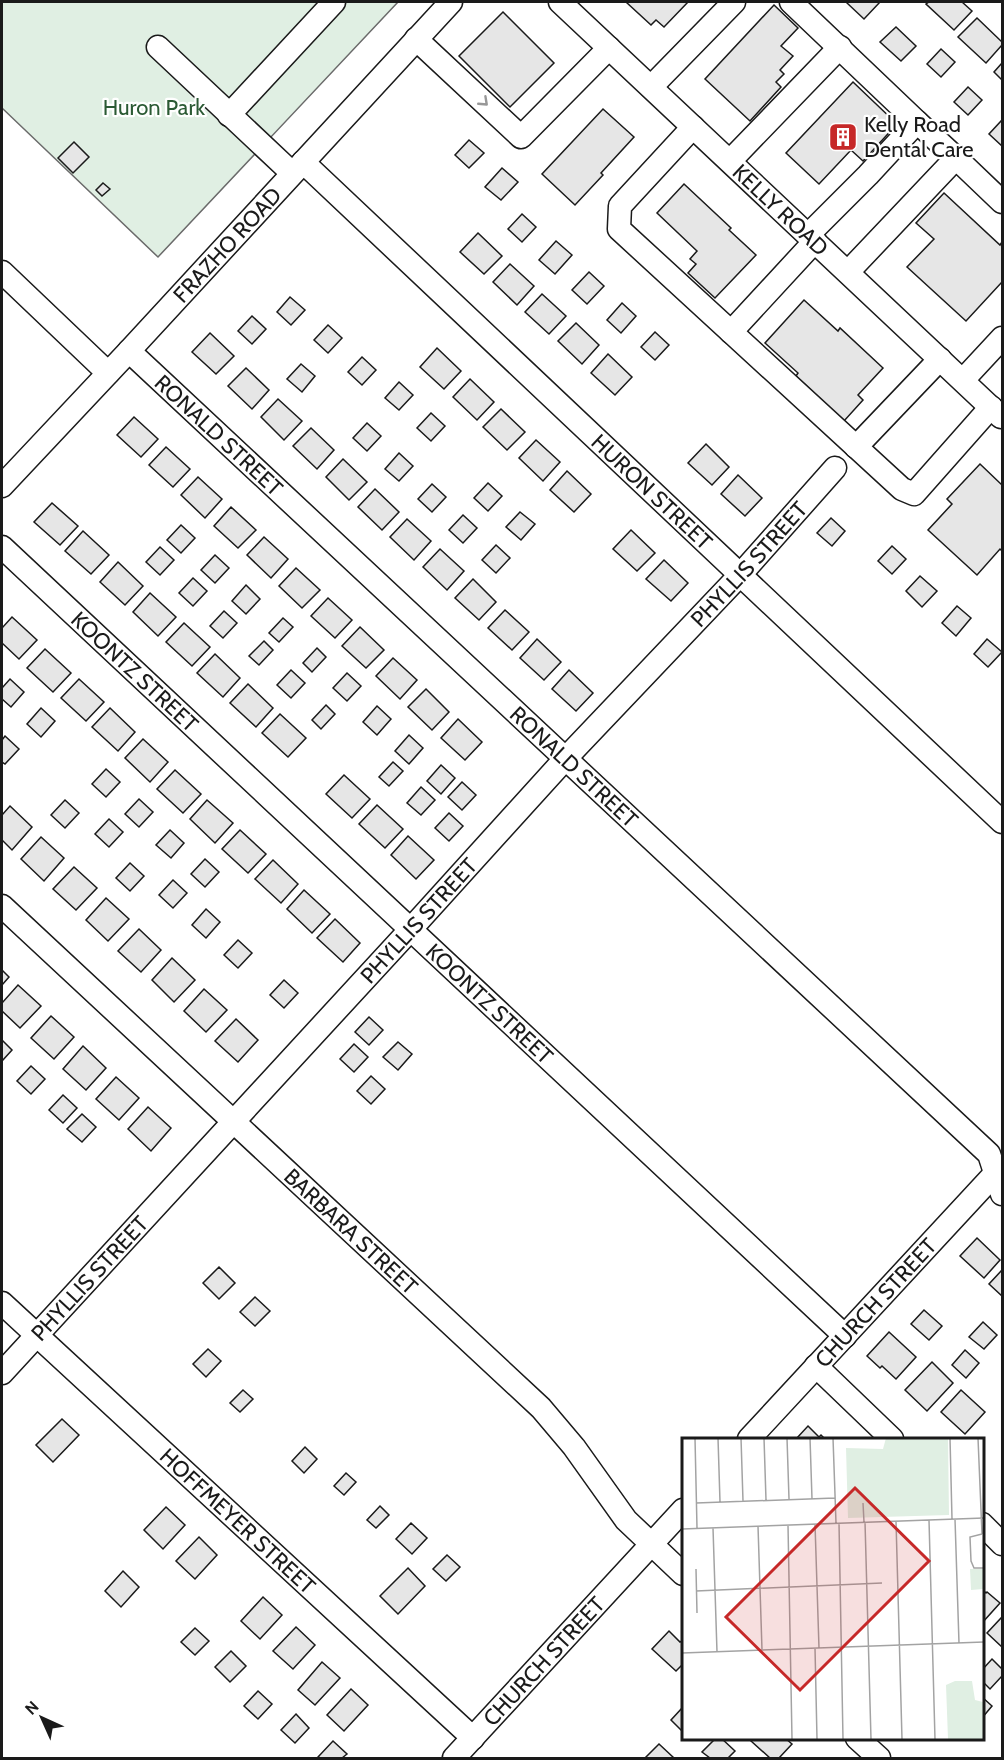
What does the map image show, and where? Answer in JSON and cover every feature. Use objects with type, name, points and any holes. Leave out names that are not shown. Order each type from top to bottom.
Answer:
[{"type":"street","points":[[229,115],[334,2]]},
{"type":"street","name":"FRAZHO ROAD","points":[[2,486],[452,2]]},
{"type":"street","name":"KELLY ROAD","points":[[560,2],[997,412]]},
{"type":"street","points":[[651,87],[734,2]]},
{"type":"street","points":[[791,2],[1002,202]]},
{"type":"street","points":[[416,39],[521,138],[609,48]]},
{"type":"street","name":"HURON STREET","points":[[158,47],[229,115],[297,167],[725,558],[1002,822]]},
{"type":"street","points":[[730,161],[840,47]]},
{"type":"street","points":[[731,332],[811,238],[917,122]]},
{"type":"street","points":[[693,127],[620,207],[619,229],[902,489],[914,494],[997,412]]},
{"type":"street","points":[[848,272],[956,158]]},
{"type":"street","points":[[2,272],[108,373]]},
{"type":"street","points":[[963,380],[1002,338]]},
{"type":"street","name":"RONALD STREET","points":[[129,351],[988,1154],[1000,1178]]},
{"type":"street","points":[[856,447],[940,359]]},
{"type":"street","name":"PHYLLIS STREET","points":[[2,1373],[565,759],[740,574],[835,468]]},
{"type":"street","name":"KOONTZ STREET","points":[[2,547],[845,1336]]},
{"type":"street","name":"BARBARA STREET","points":[[2,906],[541,1408],[574,1447],[626,1520],[682,1573]]},
{"type":"street","name":"CHURCH STREET","points":[[750,1438],[816,1366],[1000,1178]]},
{"type":"street","name":"HOFFMEYER STREET","points":[[2,1303],[473,1738]]},
{"type":"street","points":[[816,1366],[891,1438]]},
{"type":"street","name":"CHURCH STREET","points":[[454,1758],[682,1511]]},
{"type":"street","points":[[983,1526],[1002,1544]]},
{"type":"street","points":[[859,1739],[879,1758]]},
{"type":"green space","name":"Huron Park","points":[[2,2],[398,2],[158,257],[2,108]]},
{"type":"building","points":[[626,2],[688,2],[664,27],[656,20],[651,25]]},
{"type":"building","points":[[880,2],[864,19],[847,3]]},
{"type":"building","points":[[929,2],[962,2],[972,11],[954,30],[926,4]]},
{"type":"building","points":[[774,5],[798,28],[781,46],[793,56],[780,70],[784,74],[776,82],[781,87],[750,121],[705,79]]},
{"type":"building","points":[[503,12],[554,63],[510,107],[459,56]]},
{"type":"building","points":[[977,18],[1002,42],[1002,45],[986,63],[958,37]]},
{"type":"building","points":[[896,27],[916,46],[901,61],[880,42]]},
{"type":"building","points":[[941,49],[955,62],[941,77],[927,64]]},
{"type":"building","points":[[1002,63],[1002,80],[994,72]]},
{"type":"building","name":"Kelly Road Dental Care","points":[[853,82],[897,124],[863,161],[851,150],[819,184],[786,153]]},
{"type":"building","points":[[968,87],[982,100],[968,115],[954,102]]},
{"type":"building","points":[[603,109],[634,137],[575,205],[542,174]]},
{"type":"building","points":[[1002,120],[1002,146],[989,134]]},
{"type":"building","points":[[469,140],[484,153],[469,168],[455,155]]},
{"type":"building","points":[[74,142],[89,157],[73,173],[58,158]]},
{"type":"building","points":[[502,168],[518,182],[501,200],[485,187]]},
{"type":"building","points":[[103,183],[110,189],[102,196],[96,190]]},
{"type":"building","points":[[684,184],[756,255],[715,298],[688,273],[696,264],[690,259],[697,251],[657,213]]},
{"type":"building","points":[[944,193],[1000,245],[1002,242],[1002,282],[966,321],[907,267],[934,239],[916,223]]},
{"type":"building","points":[[522,214],[536,227],[522,242],[508,229]]},
{"type":"building","points":[[478,233],[502,256],[484,274],[460,252]]},
{"type":"building","points":[[556,241],[572,255],[555,274],[539,260]]},
{"type":"building","points":[[510,264],[534,286],[517,305],[493,282]]},
{"type":"building","points":[[589,272],[604,286],[587,304],[572,290]]},
{"type":"building","points":[[542,294],[566,316],[549,334],[525,312]]},
{"type":"building","points":[[290,297],[305,310],[291,325],[277,312]]},
{"type":"building","points":[[804,300],[838,331],[840,328],[883,368],[858,395],[863,400],[844,421],[796,376],[798,373],[765,343]]},
{"type":"building","points":[[622,303],[636,316],[621,333],[607,320]]},
{"type":"building","points":[[252,316],[266,329],[252,344],[238,331]]},
{"type":"building","points":[[576,323],[599,345],[582,364],[558,341]]},
{"type":"building","points":[[328,325],[342,338],[328,353],[314,340]]},
{"type":"building","points":[[655,332],[669,345],[655,360],[641,347]]},
{"type":"building","points":[[210,333],[234,356],[216,374],[192,352]]},
{"type":"building","points":[[437,348],[461,371],[444,389],[420,367]]},
{"type":"building","points":[[608,354],[632,377],[615,395],[591,373]]},
{"type":"building","points":[[362,357],[376,370],[362,385],[348,372]]},
{"type":"building","points":[[301,364],[315,376],[302,392],[287,379]]},
{"type":"building","points":[[246,368],[269,390],[252,409],[228,386]]},
{"type":"building","points":[[470,379],[494,402],[477,420],[453,397]]},
{"type":"building","points":[[399,382],[413,395],[399,410],[385,398]]},
{"type":"building","points":[[278,399],[302,421],[284,440],[261,417]]},
{"type":"building","points":[[501,409],[525,432],[507,450],[483,427]]},
{"type":"building","points":[[431,413],[445,426],[431,441],[417,428]]},
{"type":"building","points":[[134,417],[158,439],[141,457],[117,435]]},
{"type":"building","points":[[367,423],[381,436],[367,451],[353,438]]},
{"type":"building","points":[[311,428],[334,450],[317,469],[293,446]]},
{"type":"building","points":[[536,440],[560,462],[543,481],[519,458]]},
{"type":"building","points":[[706,444],[729,467],[712,485],[688,463]]},
{"type":"building","points":[[166,447],[190,469],[173,487],[149,465]]},
{"type":"building","points":[[399,453],[413,466],[399,481],[385,469]]},
{"type":"building","points":[[343,459],[367,482],[349,500],[326,477]]},
{"type":"building","points":[[980,464],[1002,485],[1002,551],[1000,549],[977,575],[928,530],[952,504],[947,499]]},
{"type":"building","points":[[567,471],[591,494],[574,512],[550,490]]},
{"type":"building","points":[[738,475],[762,498],[745,516],[721,494]]},
{"type":"building","points":[[198,477],[222,499],[205,518],[181,495]]},
{"type":"building","points":[[488,483],[502,496],[488,511],[474,498]]},
{"type":"building","points":[[432,484],[446,497],[432,512],[418,499]]},
{"type":"building","points":[[375,489],[399,512],[382,530],[358,507]]},
{"type":"building","points":[[52,503],[78,526],[60,545],[34,522]]},
{"type":"building","points":[[231,507],[256,530],[238,548],[214,526]]},
{"type":"building","points":[[520,512],[535,524],[521,540],[506,527]]},
{"type":"building","points":[[463,515],[477,528],[463,543],[449,530]]},
{"type":"building","points":[[831,518],[845,531],[832,546],[817,533]]},
{"type":"building","points":[[407,519],[431,541],[414,560],[390,537]]},
{"type":"building","points":[[181,525],[195,538],[181,553],[167,540]]},
{"type":"building","points":[[631,530],[655,553],[637,571],[613,549]]},
{"type":"building","points":[[83,531],[109,555],[91,574],[65,551]]},
{"type":"building","points":[[264,537],[288,559],[271,578],[247,555]]},
{"type":"building","points":[[496,545],[510,558],[496,573],[482,560]]},
{"type":"building","points":[[892,546],[906,559],[892,574],[878,561]]},
{"type":"building","points":[[160,547],[174,560],[160,575],[146,562]]},
{"type":"building","points":[[440,549],[464,571],[447,590],[423,567]]},
{"type":"building","points":[[215,555],[229,568],[215,583],[201,570]]},
{"type":"building","points":[[664,560],[688,583],[671,601],[646,579]]},
{"type":"building","points":[[118,562],[143,586],[125,605],[100,582]]},
{"type":"building","points":[[296,568],[320,590],[302,608],[279,586]]},
{"type":"building","points":[[920,576],[937,591],[922,607],[906,591]]},
{"type":"building","points":[[193,578],[207,591],[193,606],[179,593]]},
{"type":"building","points":[[473,579],[496,602],[479,620],[455,598]]},
{"type":"building","points":[[246,585],[260,599],[246,614],[232,601]]},
{"type":"building","points":[[150,593],[176,617],[158,636],[133,612]]},
{"type":"building","points":[[328,598],[352,620],[335,638],[311,616]]},
{"type":"building","points":[[957,606],[971,618],[956,636],[942,623]]},
{"type":"building","points":[[505,610],[529,632],[512,650],[488,628]]},
{"type":"building","points":[[224,611],[237,623],[223,638],[210,626]]},
{"type":"building","points":[[12,617],[37,640],[19,659],[2,643],[2,628]]},
{"type":"building","points":[[283,618],[293,627],[279,642],[269,633]]},
{"type":"building","points":[[184,623],[210,647],[192,666],[166,642]]},
{"type":"building","points":[[360,627],[384,650],[366,668],[342,646]]},
{"type":"building","points":[[537,639],[561,662],[544,680],[520,658]]},
{"type":"building","points":[[987,639],[1002,652],[988,667],[974,654]]},
{"type":"building","points":[[264,641],[273,650],[259,665],[249,656]]},
{"type":"building","points":[[317,648],[326,657],[312,672],[303,663]]},
{"type":"building","points":[[45,649],[71,673],[53,692],[27,668]]},
{"type":"building","points":[[215,654],[240,678],[223,697],[197,673]]},
{"type":"building","points":[[393,658],[417,680],[400,699],[376,676]]},
{"type":"building","points":[[291,670],[305,683],[291,698],[277,685]]},
{"type":"building","points":[[569,670],[593,693],[576,711],[552,689]]},
{"type":"building","points":[[347,673],[361,686],[347,701],[333,688]]},
{"type":"building","points":[[10,679],[24,692],[11,707],[2,699],[2,688]]},
{"type":"building","points":[[79,679],[104,702],[86,721],[61,698]]},
{"type":"building","points":[[248,684],[273,708],[256,727],[230,703]]},
{"type":"building","points":[[426,689],[449,712],[432,730],[408,707]]},
{"type":"building","points":[[326,705],[335,714],[321,729],[312,720]]},
{"type":"building","points":[[377,706],[391,719],[377,735],[363,722]]},
{"type":"building","points":[[41,708],[55,721],[41,737],[27,724]]},
{"type":"building","points":[[110,708],[135,732],[118,751],[92,727]]},
{"type":"building","points":[[280,714],[306,738],[288,757],[262,733]]},
{"type":"building","points":[[458,719],[482,742],[465,760],[441,738]]},
{"type":"building","points":[[409,735],[423,748],[409,764],[395,751]]},
{"type":"building","points":[[5,736],[19,749],[5,764],[2,762],[2,740]]},
{"type":"building","points":[[143,739],[168,762],[150,782],[125,758]]},
{"type":"building","points":[[393,762],[403,771],[389,786],[379,777]]},
{"type":"building","points":[[441,765],[455,778],[441,794],[427,781]]},
{"type":"building","points":[[106,769],[120,782],[106,797],[92,784]]},
{"type":"building","points":[[175,770],[201,794],[183,813],[157,789]]},
{"type":"building","points":[[344,775],[370,799],[352,818],[326,794]]},
{"type":"building","points":[[462,782],[476,795],[462,810],[448,797]]},
{"type":"building","points":[[421,787],[435,800],[421,815],[407,803]]},
{"type":"building","points":[[139,799],[153,812],[139,827],[125,814]]},
{"type":"building","points":[[65,800],[79,813],[65,828],[51,815]]},
{"type":"building","points":[[207,800],[233,823],[215,843],[190,819]]},
{"type":"building","points":[[377,805],[403,829],[385,848],[359,824]]},
{"type":"building","points":[[10,806],[32,827],[12,850],[2,840],[2,815]]},
{"type":"building","points":[[449,813],[463,826],[449,841],[435,828]]},
{"type":"building","points":[[109,819],[123,832],[109,847],[95,834]]},
{"type":"building","points":[[170,830],[184,843],[171,858],[156,845]]},
{"type":"building","points":[[240,830],[266,854],[248,873],[222,849]]},
{"type":"building","points":[[408,836],[434,860],[416,879],[391,855]]},
{"type":"building","points":[[41,837],[64,858],[44,881],[21,859]]},
{"type":"building","points":[[205,859],[219,872],[205,887],[191,874]]},
{"type":"building","points":[[273,860],[298,884],[281,903],[255,879]]},
{"type":"building","points":[[130,863],[144,876],[130,891],[116,878]]},
{"type":"building","points":[[74,867],[97,888],[76,910],[53,889]]},
{"type":"building","points":[[173,880],[187,893],[173,908],[159,895]]},
{"type":"building","points":[[304,890],[330,914],[312,933],[287,909]]},
{"type":"building","points":[[106,898],[129,919],[108,941],[86,920]]},
{"type":"building","points":[[206,909],[220,922],[206,938],[192,925]]},
{"type":"building","points":[[335,919],[360,943],[343,962],[317,938]]},
{"type":"building","points":[[139,929],[161,950],[141,972],[118,951]]},
{"type":"building","points":[[238,940],[252,953],[238,968],[224,955]]},
{"type":"building","points":[[172,958],[195,980],[174,1002],[152,980]]},
{"type":"building","points":[[2,970],[9,977],[2,985]]},
{"type":"building","points":[[284,980],[298,993],[284,1008],[270,995]]},
{"type":"building","points":[[18,985],[41,1006],[20,1028],[2,1011],[2,1003]]},
{"type":"building","points":[[204,989],[227,1010],[206,1032],[184,1011]]},
{"type":"building","points":[[51,1016],[74,1037],[54,1059],[31,1038]]},
{"type":"building","points":[[369,1017],[383,1030],[369,1045],[355,1032]]},
{"type":"building","points":[[236,1019],[258,1040],[238,1062],[215,1041]]},
{"type":"building","points":[[2,1040],[12,1050],[2,1061]]},
{"type":"building","points":[[398,1042],[412,1054],[398,1070],[383,1057]]},
{"type":"building","points":[[354,1044],[368,1057],[354,1072],[340,1059]]},
{"type":"building","points":[[83,1046],[106,1068],[86,1090],[63,1069]]},
{"type":"building","points":[[31,1066],[45,1079],[31,1094],[17,1081]]},
{"type":"building","points":[[371,1076],[385,1089],[371,1104],[357,1091]]},
{"type":"building","points":[[116,1077],[139,1098],[119,1120],[96,1099]]},
{"type":"building","points":[[63,1095],[77,1108],[63,1123],[49,1110]]},
{"type":"building","points":[[148,1107],[171,1128],[151,1151],[128,1129]]},
{"type":"building","points":[[82,1114],[96,1127],[82,1142],[67,1129]]},
{"type":"building","points":[[977,1238],[1000,1260],[984,1278],[960,1256]]},
{"type":"building","points":[[219,1267],[235,1283],[219,1299],[203,1283]]},
{"type":"building","points":[[1002,1270],[1002,1296],[989,1284]]},
{"type":"building","points":[[255,1297],[270,1311],[255,1326],[240,1312]]},
{"type":"building","points":[[924,1310],[942,1326],[929,1340],[911,1324]]},
{"type":"building","points":[[983,1322],[997,1335],[984,1349],[969,1337]]},
{"type":"building","points":[[889,1332],[916,1357],[896,1379],[867,1356]]},
{"type":"building","points":[[208,1349],[221,1361],[206,1377],[193,1364]]},
{"type":"building","points":[[965,1350],[979,1363],[966,1378],[952,1365]]},
{"type":"building","points":[[932,1362],[953,1383],[927,1411],[905,1390]]},
{"type":"building","points":[[243,1390],[253,1399],[240,1412],[230,1403]]},
{"type":"building","points":[[961,1390],[985,1412],[965,1434],[941,1412]]},
{"type":"building","points":[[62,1419],[79,1435],[53,1462],[36,1445]]},
{"type":"building","points":[[808,1426],[819,1437],[821,1435],[824,1438],[797,1438]]},
{"type":"building","points":[[305,1447],[317,1459],[304,1473],[292,1461]]},
{"type":"building","points":[[346,1473],[356,1482],[344,1495],[334,1486]]},
{"type":"building","points":[[380,1506],[389,1515],[376,1528],[367,1520]]},
{"type":"building","points":[[166,1507],[185,1525],[163,1549],[144,1530]]},
{"type":"building","points":[[411,1523],[427,1538],[412,1554],[396,1539]]},
{"type":"building","points":[[199,1537],[217,1555],[195,1579],[176,1561]]},
{"type":"building","points":[[447,1555],[460,1567],[446,1581],[433,1569]]},
{"type":"building","points":[[408,1568],[425,1586],[398,1614],[380,1596]]},
{"type":"building","points":[[123,1571],[139,1587],[121,1607],[105,1591]]},
{"type":"building","points":[[983,1590],[1000,1603],[983,1622]]},
{"type":"building","points":[[263,1597],[282,1615],[260,1639],[241,1621]]},
{"type":"building","points":[[1002,1617],[1002,1647],[987,1633]]},
{"type":"building","points":[[296,1627],[315,1645],[293,1669],[273,1651]]},
{"type":"building","points":[[195,1628],[209,1641],[195,1655],[181,1642]]},
{"type":"building","points":[[669,1631],[680,1642],[682,1641],[682,1665],[676,1671],[652,1649]]},
{"type":"building","points":[[231,1651],[246,1666],[230,1682],[215,1667]]},
{"type":"building","points":[[992,1659],[1002,1669],[1002,1676],[990,1689],[983,1682],[983,1669]]},
{"type":"building","points":[[322,1662],[340,1678],[315,1705],[298,1690]]},
{"type":"building","points":[[351,1689],[368,1705],[344,1731],[327,1715]]},
{"type":"building","points":[[258,1691],[272,1704],[258,1719],[244,1706]]},
{"type":"building","points":[[983,1698],[992,1706],[983,1717]]},
{"type":"building","points":[[682,1708],[682,1731],[671,1720]]},
{"type":"building","points":[[296,1714],[309,1728],[295,1743],[281,1730]]},
{"type":"building","points":[[715,1739],[722,1739],[735,1751],[728,1758],[710,1758],[702,1752]]},
{"type":"building","points":[[753,1739],[786,1739],[792,1744],[779,1758],[770,1758],[751,1741]]},
{"type":"building","points":[[333,1741],[347,1754],[342,1758],[318,1757]]},
{"type":"building","points":[[659,1744],[674,1758],[645,1758]]},
{"type":"place","name":"Kelly Road Dental Care","points":[[843,137]]}]
